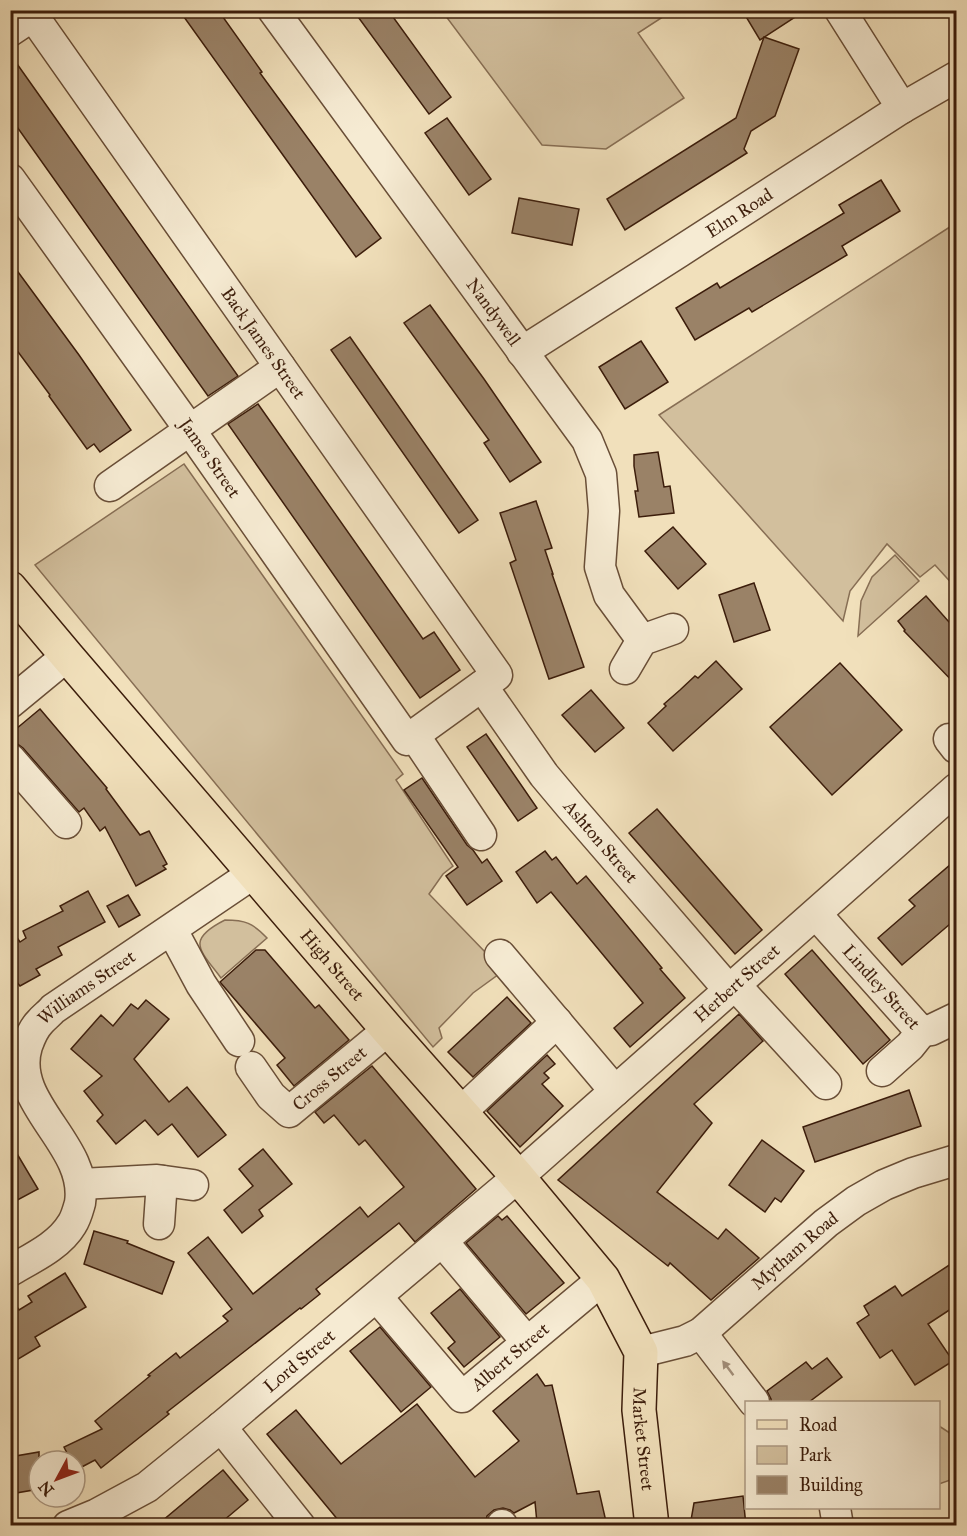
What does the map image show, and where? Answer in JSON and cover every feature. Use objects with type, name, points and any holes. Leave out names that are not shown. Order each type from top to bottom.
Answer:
[{"type":"main road","name":"High Street","points":[[10,588],[388,1030],[518,1177],[603,1279],[641,1352]]},
{"type":"main road","name":"Market Street","points":[[641,1352],[639,1410],[652,1526]]},
{"type":"street","name":"Nandywell","points":[[273,10],[586,441],[601,474],[604,511],[600,567],[609,595],[642,640]]},
{"type":"street","points":[[840,10],[902,108]]},
{"type":"street","name":"Back James Street","points":[[10,31],[25,21],[32,20],[38,24],[497,675],[482,686]]},
{"type":"street","name":"Elm Road","points":[[522,352],[902,108],[957,76]]},
{"type":"street","name":"James Street","points":[[10,178],[481,835]]},
{"type":"street","points":[[110,486],[280,367]]},
{"type":"street","points":[[625,669],[642,640],[673,629]]},
{"type":"street","points":[[10,703],[67,656]]},
{"type":"street","points":[[411,738],[482,686]]},
{"type":"street","name":"Ashton Street","points":[[482,686],[544,775],[732,988],[826,1084]]},
{"type":"street","points":[[10,759],[66,823]]},
{"type":"street","name":"Herbert Street","points":[[518,1177],[957,789]]},
{"type":"street","name":"Williams Street","points":[[10,1272],[62,1237],[72,1224],[81,1196],[81,1184],[73,1160],[29,1086],[24,1067],[30,1037],[39,1023],[53,1010],[254,873]]},
{"type":"street","name":"Lindley Street","points":[[816,914],[922,1031],[931,1030],[957,1018]]},
{"type":"street","name":"Cross Street","points":[[172,930],[201,984],[271,1096],[289,1112],[388,1030]]},
{"type":"street","points":[[500,955],[615,1091]]},
{"type":"street","points":[[461,1112],[557,1022]]},
{"type":"street","points":[[882,1071],[910,1046],[922,1031]]},
{"type":"street","name":"Mytham Road","points":[[641,1352],[685,1341],[701,1333],[825,1223],[856,1201],[913,1173],[957,1160]]},
{"type":"street","name":"Lord Street","points":[[68,1526],[97,1514],[147,1487],[518,1177]]},
{"type":"street","points":[[159,1224],[162,1181]]},
{"type":"street","points":[[81,1184],[162,1181],[193,1185]]},
{"type":"street","points":[[442,1241],[527,1342]]},
{"type":"street","name":"Albert Street","points":[[377,1297],[462,1397],[603,1279]]},
{"type":"street","points":[[701,1333],[753,1401]]},
{"type":"street","points":[[220,1427],[300,1526]]},
{"type":"street","points":[[835,1509],[838,1526]]},
{"type":"green space","points":[[442,11],[672,11],[638,33],[684,98],[606,149],[542,145]]},
{"type":"green space","points":[[956,223],[956,588],[935,565],[920,577],[887,544],[850,591],[843,621],[659,415]]},
{"type":"green space","points":[[184,464],[403,774],[396,780],[453,866],[443,874],[429,894],[487,954],[499,974],[473,993],[439,1028],[442,1038],[433,1047],[35,565]]},
{"type":"green space","points":[[895,555],[919,581],[858,636],[861,601],[872,577]]},
{"type":"green space","points":[[225,920],[248,923],[267,938],[221,978],[202,953],[200,946],[205,934]]},
{"type":"green space","points":[[940,1427],[956,1437],[956,1478],[940,1484]]},
{"type":"building","points":[[179,10],[218,10],[262,72],[260,73],[381,238],[356,257]]},
{"type":"building","points":[[353,10],[388,10],[451,97],[429,114]]},
{"type":"building","points":[[742,10],[806,10],[760,40]]},
{"type":"building","points":[[764,37],[799,49],[775,116],[751,131],[744,149],[747,153],[625,230],[607,199],[736,118]]},
{"type":"building","points":[[10,54],[238,376],[208,396],[10,117]]},
{"type":"building","points":[[447,118],[491,179],[469,195],[425,133]]},
{"type":"building","points":[[881,180],[900,211],[842,246],[847,255],[752,312],[749,308],[695,340],[676,308],[717,283],[720,288],[844,213],[839,205]]},
{"type":"building","points":[[519,198],[579,209],[572,245],[512,233]]},
{"type":"building","points":[[10,261],[131,430],[100,452],[94,444],[87,449],[10,341]]},
{"type":"building","points":[[430,305],[541,462],[510,482],[484,443],[489,440],[404,323]]},
{"type":"building","points":[[350,337],[478,520],[459,533],[331,350]]},
{"type":"building","points":[[641,341],[668,382],[625,409],[599,367]]},
{"type":"building","points":[[258,404],[423,639],[434,632],[460,670],[420,698],[228,424]]},
{"type":"building","points":[[658,452],[664,487],[670,486],[674,513],[639,517],[635,491],[638,491],[634,455]]},
{"type":"building","points":[[536,501],[552,548],[545,550],[584,667],[549,679],[510,563],[516,560],[500,513]]},
{"type":"building","points":[[673,527],[706,564],[678,589],[645,551]]},
{"type":"building","points":[[754,583],[770,630],[734,642],[719,595]]},
{"type":"building","points":[[926,596],[957,631],[957,686],[904,631],[898,621]]},
{"type":"building","points":[[716,661],[742,689],[673,751],[648,723],[666,706],[664,704],[695,676],[698,678]]},
{"type":"building","points":[[840,663],[902,730],[832,795],[770,727]]},
{"type":"building","points":[[591,690],[624,728],[595,752],[562,715]]},
{"type":"building","points":[[40,709],[107,788],[140,835],[149,831],[167,864],[163,866],[166,869],[136,886],[105,827],[100,831],[84,808],[79,812],[23,748],[10,742],[10,734]]},
{"type":"building","points":[[486,734],[537,808],[518,821],[467,747]]},
{"type":"building","points":[[422,778],[467,845],[482,863],[487,859],[502,881],[467,905],[446,876],[458,867],[404,790]]},
{"type":"building","points":[[657,809],[762,930],[735,954],[629,833]]},
{"type":"building","points":[[545,851],[552,860],[556,857],[577,884],[586,876],[685,998],[630,1047],[614,1028],[643,1003],[551,892],[537,903],[516,872]]},
{"type":"building","points":[[957,859],[957,918],[902,965],[878,938],[915,906],[909,900]]},
{"type":"building","points":[[88,891],[105,922],[58,947],[62,955],[36,969],[40,975],[20,986],[15,980],[10,982],[10,927],[20,942],[26,938],[23,931],[63,911],[60,906]]},
{"type":"building","points":[[128,895],[140,915],[119,927],[107,906]]},
{"type":"building","points":[[256,950],[265,950],[315,1008],[319,1005],[349,1040],[294,1086],[277,1065],[285,1058],[220,982]]},
{"type":"building","points":[[812,950],[890,1040],[863,1064],[785,974]]},
{"type":"building","points":[[507,997],[531,1023],[473,1077],[448,1052]]},
{"type":"building","points":[[146,1000],[169,1019],[134,1059],[169,1102],[187,1087],[226,1135],[198,1157],[172,1124],[158,1135],[145,1120],[116,1144],[97,1121],[103,1115],[84,1091],[102,1076],[71,1049],[101,1015],[113,1026],[131,1004],[138,1009]]},
{"type":"building","points":[[739,1014],[763,1041],[694,1104],[712,1123],[657,1192],[718,1239],[726,1229],[759,1258],[711,1300],[670,1263],[668,1266],[558,1180]]},
{"type":"building","points":[[547,1055],[555,1064],[544,1073],[549,1078],[542,1084],[563,1106],[520,1147],[487,1111]]},
{"type":"building","points":[[372,1066],[476,1189],[415,1242],[399,1223],[316,1289],[320,1294],[167,1412],[169,1414],[101,1468],[95,1460],[87,1464],[87,1449],[65,1449],[64,1447],[102,1429],[95,1421],[150,1376],[148,1375],[176,1353],[180,1358],[228,1321],[223,1316],[232,1309],[188,1253],[208,1237],[253,1294],[360,1207],[368,1217],[404,1187],[365,1140],[359,1145],[334,1115],[324,1123],[315,1112]]},
{"type":"building","points":[[909,1090],[921,1126],[815,1162],[803,1127]]},
{"type":"building","points":[[762,1140],[804,1171],[781,1202],[775,1198],[765,1212],[729,1185]]},
{"type":"building","points":[[10,1142],[38,1189],[10,1204]]},
{"type":"building","points":[[263,1149],[292,1184],[259,1210],[263,1216],[242,1233],[224,1210],[253,1186],[239,1169]]},
{"type":"building","points":[[498,1216],[502,1220],[507,1216],[564,1283],[526,1314],[466,1243]]},
{"type":"building","points":[[94,1231],[128,1241],[127,1243],[174,1262],[162,1294],[84,1264]]},
{"type":"building","points":[[957,1260],[957,1305],[928,1324],[953,1361],[915,1385],[892,1350],[880,1358],[857,1323],[869,1315],[864,1306],[895,1286],[902,1296]]},
{"type":"building","points":[[65,1273],[86,1307],[35,1337],[40,1346],[10,1364],[10,1296],[19,1310],[32,1302],[28,1296]]},
{"type":"building","points":[[460,1289],[500,1337],[464,1367],[448,1348],[455,1342],[431,1313]]},
{"type":"building","points":[[380,1327],[431,1387],[401,1412],[350,1351]]},
{"type":"building","points":[[827,1358],[842,1377],[810,1401],[771,1401],[767,1391],[806,1362],[812,1369]]},
{"type":"building","points":[[537,1374],[545,1386],[552,1385],[577,1494],[599,1491],[607,1526],[542,1526],[542,1522],[537,1523],[535,1502],[514,1513],[503,1508],[494,1510],[487,1516],[485,1526],[343,1526],[267,1434],[296,1410],[341,1464],[417,1404],[475,1477],[519,1441],[493,1411]]},
{"type":"building","points":[[27,1454],[27,1491],[10,1494],[10,1457]]},
{"type":"building","points":[[223,1470],[248,1500],[217,1526],[156,1526]]},
{"type":"building","points":[[743,1496],[746,1526],[690,1526],[694,1503]]}]
